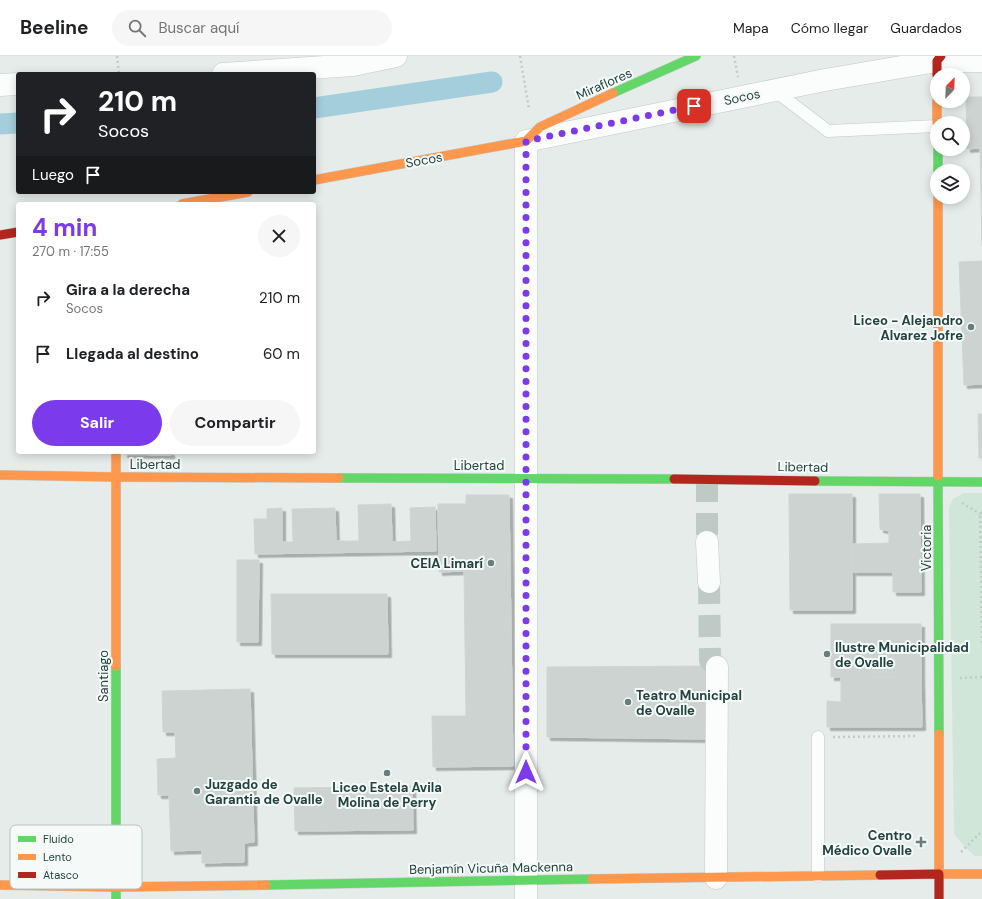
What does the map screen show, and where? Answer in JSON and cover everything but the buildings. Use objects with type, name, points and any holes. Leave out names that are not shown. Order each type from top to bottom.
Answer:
[{"type":"main road","name":"Miraflores","points":[[526,141],[540,127],[692,57]]},
{"type":"main road","name":"Socos","points":[[316,180],[526,141]]},
{"type":"main road","points":[[193,202],[237,194]]},
{"type":"main road","name":"Victoria","points":[[938,204],[939,899]]},
{"type":"main road","points":[[0,235],[16,232]]},
{"type":"main road","name":"Santiago","points":[[116,454],[116,825]]},
{"type":"main road","name":"Libertad","points":[[0,475],[982,482]]},
{"type":"main road","name":"Benjamín Vicuña Mackenna","points":[[142,886],[526,890],[716,878],[982,874]]},
{"type":"main road","name":"Benjamín Vicuña Mackenna","points":[[0,885],[10,885]]},
{"type":"street","points":[[252,72],[353,65],[396,56]]},
{"type":"street","name":"Socos","points":[[526,141],[774,90],[938,64],[982,61]]},
{"type":"street","points":[[0,85],[16,84]]},
{"type":"street","points":[[526,141],[526,890]]},
{"type":"street","points":[[708,542],[709,582]]},
{"type":"street","points":[[716,878],[717,667]]},
{"type":"lane","points":[[774,90],[828,131],[930,124]]},
{"type":"lane","points":[[818,737],[818,876]]},
{"type":"path","points":[[117,56],[119,72]]},
{"type":"path","points":[[520,56],[530,116]]},
{"type":"path","points":[[982,513],[980,513],[982,643]]},
{"type":"path","points":[[818,737],[939,736]]},
{"type":"green space","points":[[964,493],[982,493],[982,856],[975,856],[954,834],[949,507],[953,499]]},
{"type":"waterway","points":[[316,108],[492,82]]},
{"type":"waterway","points":[[0,124],[16,123]]},
{"type":"tunnel","points":[[707,480],[707,542]]},
{"type":"tunnel","points":[[709,582],[710,660],[717,667]]},
{"type":"traffic: fast","points":[[613,93],[696,56]]},
{"type":"traffic: fast","points":[[938,156],[938,164]]},
{"type":"traffic: fast","points":[[938,476],[939,734]]},
{"type":"traffic: fast","points":[[339,478],[674,479]]},
{"type":"traffic: fast","points":[[815,481],[982,482]]},
{"type":"traffic: fast","points":[[116,666],[116,825]]},
{"type":"traffic: fast","points":[[266,885],[592,879]]},
{"type":"traffic: fast","points":[[116,889],[116,899]]},
{"type":"traffic: slow","points":[[316,180],[526,141],[540,127],[613,93]]},
{"type":"traffic: slow","points":[[937,108],[937,116]]},
{"type":"traffic: slow","points":[[193,202],[237,194]]},
{"type":"traffic: slow","points":[[938,204],[938,476]]},
{"type":"traffic: slow","points":[[116,454],[116,666]]},
{"type":"traffic: slow","points":[[0,475],[339,478]]},
{"type":"traffic: slow","points":[[939,734],[939,874],[982,874]]},
{"type":"traffic: slow","points":[[592,879],[880,875]]},
{"type":"traffic: slow","points":[[0,885],[10,885]]},
{"type":"traffic: slow","points":[[142,887],[266,885]]},
{"type":"traffic: jam","points":[[937,68],[937,61],[941,56]]},
{"type":"traffic: jam","points":[[0,235],[16,232]]},
{"type":"traffic: jam","points":[[674,479],[815,481]]},
{"type":"traffic: jam","points":[[880,875],[939,874],[939,899]]},
{"type":"place","name":"Liceo - Alejandro Alvarez Jofre","points":[[971,327]]},
{"type":"place","name":"CEIA Limarí","points":[[491,563]]},
{"type":"place","name":"Ilustre Municipalidad de Ovalle","points":[[827,654]]},
{"type":"place","name":"Teatro Municipal de Ovalle","points":[[628,702]]},
{"type":"place","name":"Liceo Estela Avila Molina de Perry","points":[[387,773]]},
{"type":"place","name":"Juzgado de Garantia de Ovalle","points":[[197,791]]},
{"type":"place","name":"Centro Médico Ovalle","points":[[921,842]]},
{"type":"route","points":[[526,772],[526,141],[694,106]]}]
